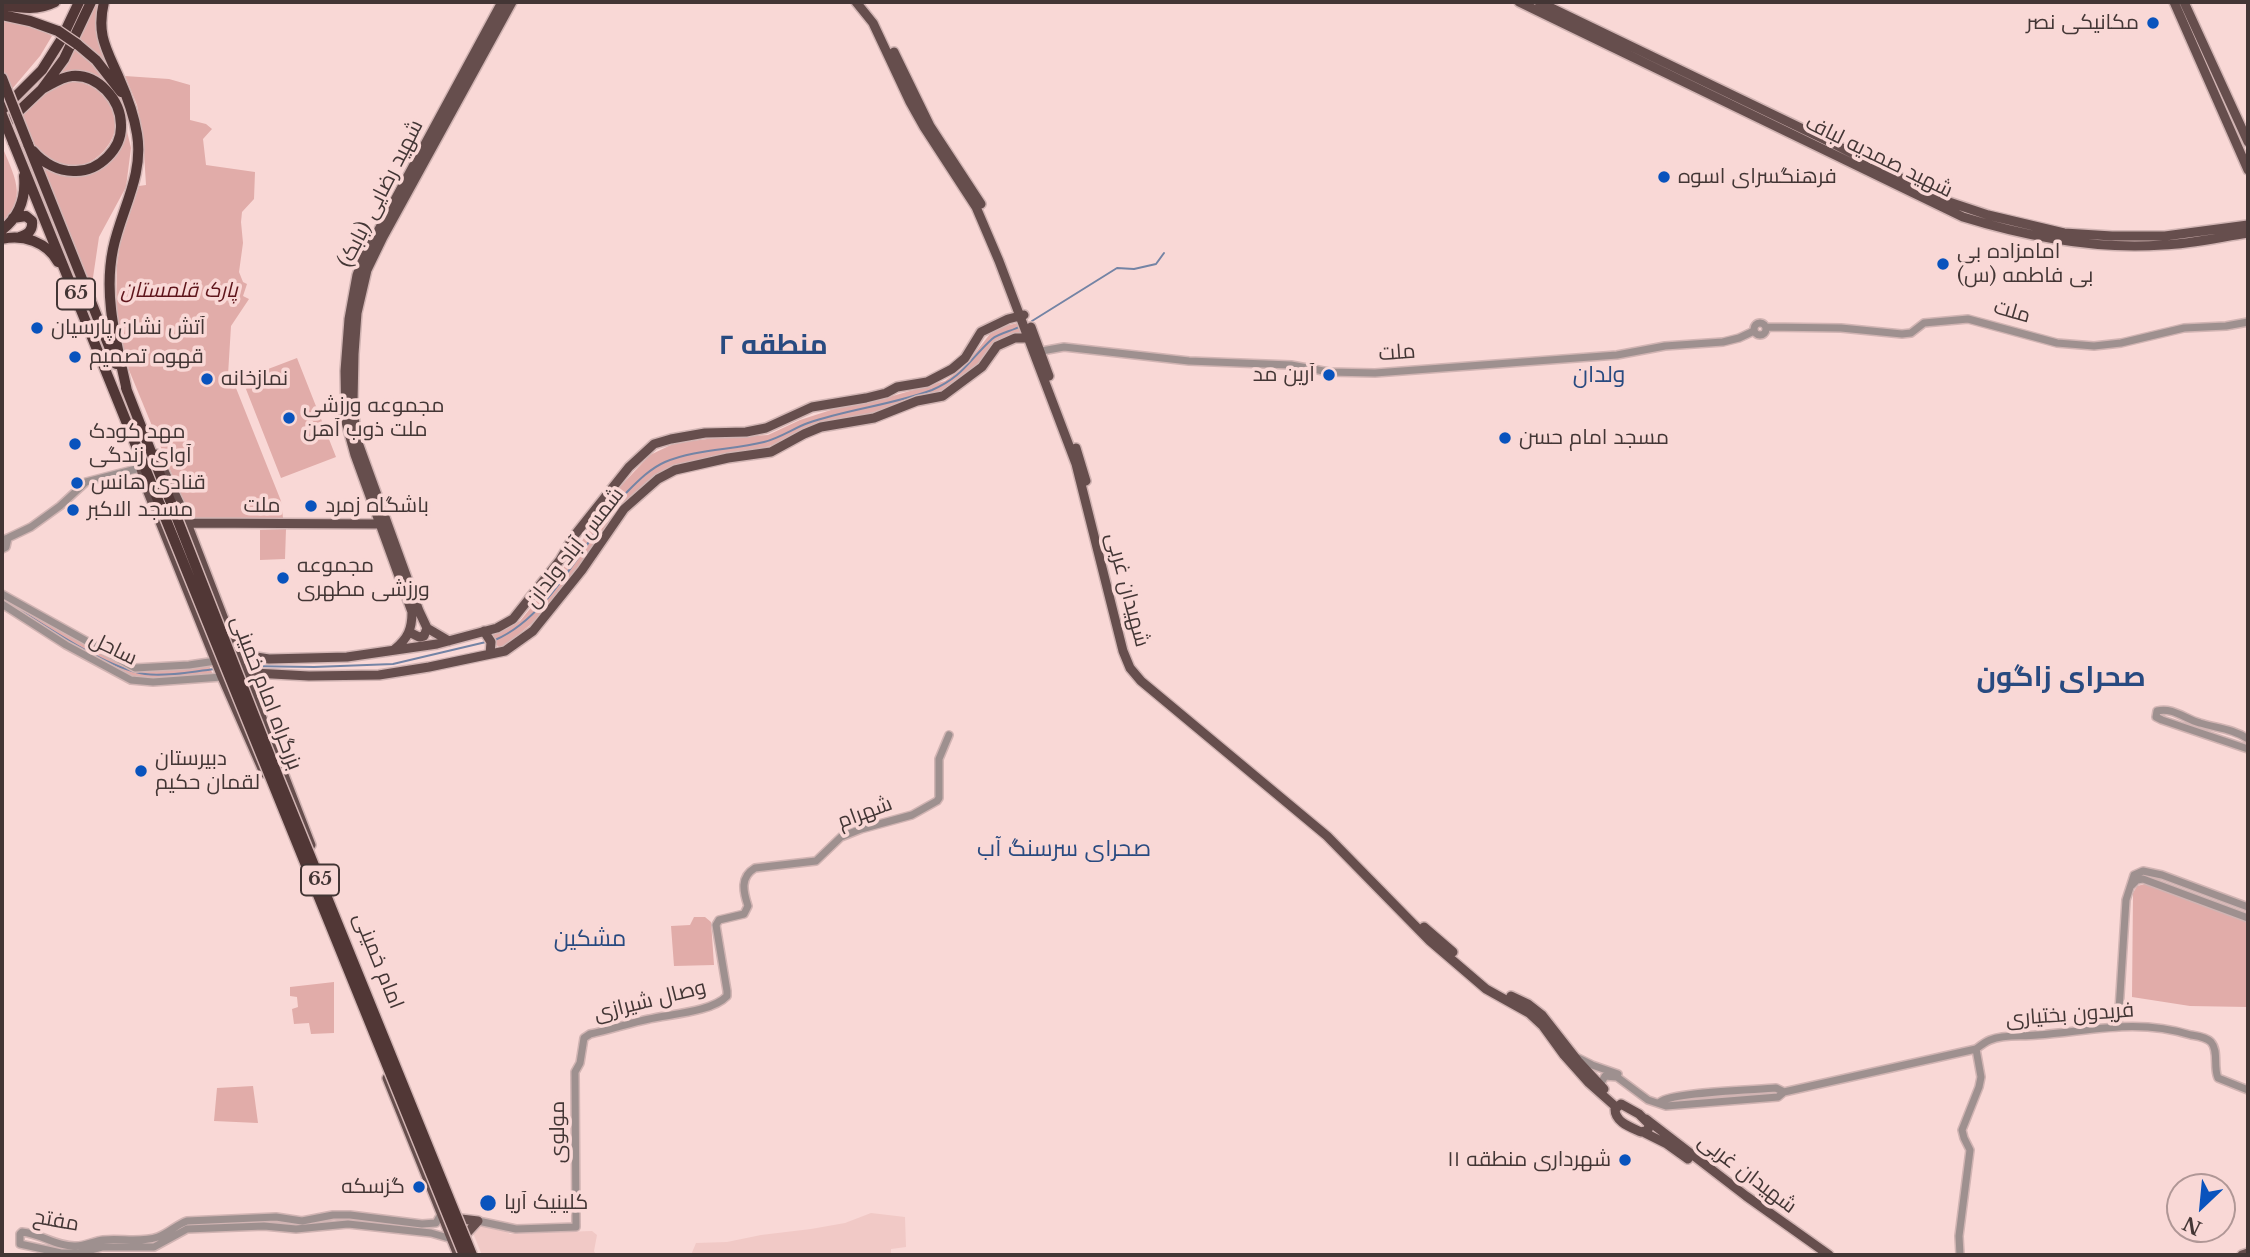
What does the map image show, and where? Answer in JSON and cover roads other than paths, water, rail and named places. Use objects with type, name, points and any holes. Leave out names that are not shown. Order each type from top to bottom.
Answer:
[{"type":"highway","points":[[2,5],[31,9],[55,2]]},
{"type":"highway","name":"65","points":[[79,2],[61,40],[42,70],[2,112],[135,447]]},
{"type":"highway","points":[[2,127],[42,89],[64,59],[91,2]]},
{"type":"highway","name":"65","points":[[104,2],[100,29],[103,43],[131,107],[138,135],[139,158],[134,188],[113,248],[109,274],[113,333],[127,391]]},
{"type":"highway","points":[[2,15],[30,20],[58,31],[77,44],[96,60],[131,107]]},
{"type":"highway","points":[[2,78],[28,144],[43,161],[56,168],[79,172],[103,161],[118,142],[121,125],[118,112],[106,90],[97,82],[72,76],[42,89]]},
{"type":"highway","name":"بزرگراه امام خمینی","points":[[28,144],[279,779],[474,1255]]},
{"type":"highway","points":[[2,230],[21,208],[24,194],[23,165]]},
{"type":"highway","points":[[2,239],[19,237],[31,230],[32,221],[26,216],[13,218]]},
{"type":"highway","points":[[19,237],[31,239],[55,255],[74,290]]},
{"type":"highway","name":"بزرگراه امام خمینی","points":[[135,447],[461,1255]]},
{"type":"main road","name":"شهید رضایی (بابک)","points":[[427,628],[356,437],[349,384],[349,319],[357,275],[363,260],[502,2]]},
{"type":"main road","name":"شهید رضایی (بابک)","points":[[409,632],[412,612],[355,455],[346,422],[357,313],[367,270],[383,237],[512,2]]},
{"type":"main road","name":"شهیدان غربی","points":[[856,2],[873,23],[924,127],[976,207],[1024,315],[1029,338],[1037,351],[1082,462],[1135,666],[1157,689],[1333,835],[1418,921],[1490,986],[1528,1004],[1542,1015],[1618,1106]]},
{"type":"main road","name":"شهیدان غربی","points":[[864,2],[878,22],[930,126],[982,206],[1024,315],[1076,464],[1130,668],[1141,681],[1327,836],[1439,949],[1486,989],[1530,1013],[1589,1083],[1618,1106],[1646,1119],[1736,1189],[1829,1255]]},
{"type":"main road","name":"شهید صمدیه لباف","points":[[1518,2],[1915,189]]},
{"type":"main road","name":"شهید صمدیه لباف","points":[[1539,2],[1915,189],[1963,217],[2058,241],[2110,246],[2164,246],[2208,234],[2247,228]]},
{"type":"main road","points":[[2174,2],[2248,170]]},
{"type":"main road","points":[[2184,2],[2248,142]]},
{"type":"main road","points":[[237,654],[269,659],[346,657],[449,641],[513,620],[560,560],[574,536],[629,467],[654,444],[705,433],[746,432],[766,428],[812,408],[866,398],[897,387],[927,382],[952,369],[965,358],[981,332],[1008,319],[1024,315]]},
{"type":"main road","name":"شمس آباد ولدان","points":[[245,674],[379,675],[505,651],[533,631],[582,570],[624,509],[659,479],[676,470],[728,458],[771,452],[821,428],[874,418],[917,401],[943,396],[982,367],[997,346],[1015,338],[1029,338]]},
{"type":"main road","name":"امام خمینی","points":[[135,409],[187,523],[301,820],[474,1255]]},
{"type":"main road","name":"امام خمینی","points":[[135,447],[140,468],[222,677],[286,825],[452,1240],[461,1255]]},
{"type":"main road","name":"ملت","points":[[187,523],[379,524]]},
{"type":"main road","points":[[195,609],[209,610],[217,601]]},
{"type":"main road","points":[[200,620],[208,612],[221,611]]},
{"type":"main road","points":[[393,650],[408,638],[409,632],[419,637],[424,636],[427,628],[449,641]]},
{"type":"main road","points":[[484,631],[491,642],[490,654]]},
{"type":"main road","points":[[269,659],[265,664],[269,674]]},
{"type":"main road","points":[[286,825],[301,820]]},
{"type":"main road","name":"شهیدان غربی","points":[[1618,1106],[1615,1115],[1619,1120],[1667,1144],[1822,1255]]},
{"type":"main road","points":[[1645,1133],[1650,1128],[1646,1119]]},
{"type":"main road","points":[[461,1219],[478,1221]]},
{"type":"main road","points":[[467,1233],[478,1221]]},
{"type":"main road","points":[[2242,1255],[2248,1254]]},
{"type":"street","name":"ملت","points":[[1037,351],[1064,347],[1189,361],[1290,365],[1329,372],[1375,373],[1617,355],[1665,346],[1723,342],[1754,331],[1756,324],[1760,322],[1766,327],[1841,328],[1902,334],[1914,331],[1924,323],[1968,319],[2057,343],[2094,346],[2121,343],[2184,328],[2248,322]]},
{"type":"street","points":[[2,549],[6,547],[5,539],[30,527],[60,506],[86,482],[140,468]]},
{"type":"street","name":"ساحل","points":[[2,594],[135,668],[216,661]]},
{"type":"street","name":"ساحل","points":[[2,604],[66,645],[131,680],[153,682],[222,677]]},
{"type":"street","points":[[2248,739],[2241,734],[2199,723],[2164,709],[2157,711],[2155,717],[2248,749]]},
{"type":"street","name":"شهرام","points":[[725,1000],[727,991],[716,925],[719,920],[744,914],[748,906],[743,892],[747,873],[755,868],[816,860],[841,837],[912,815],[939,799],[939,759],[949,735]]},
{"type":"street","points":[[2118,1026],[2126,900],[2134,875],[2143,871],[2162,875],[2248,907]]},
{"type":"street","points":[[2129,888],[2137,880],[2143,879],[2248,918]]},
{"type":"street","name":"وصال شیرازی","points":[[584,1038],[590,1034],[711,1006],[725,1000]]},
{"type":"street","name":"فریدون بختیاری","points":[[1637,1090],[1648,1100],[1666,1106],[1778,1097],[1784,1092],[1976,1049],[1989,1040],[2118,1026],[2178,1031],[2207,1039],[2213,1044],[2218,1078],[2248,1090]]},
{"type":"street","name":"مولوی","points":[[478,1221],[516,1229],[576,1227],[575,1072],[580,1063],[584,1038]]},
{"type":"street","points":[[1960,1255],[1959,1236],[1970,1150],[1962,1130],[1981,1077],[1976,1049]]},
{"type":"street","points":[[1574,1056],[1622,1075],[1637,1090]]},
{"type":"street","points":[[1600,1085],[1605,1076],[1611,1075],[1637,1090]]},
{"type":"street","points":[[436,1234],[439,1226],[436,1223],[442,1214]]},
{"type":"street","name":"مفتح","points":[[436,1223],[422,1224],[350,1215],[302,1220],[276,1217],[187,1221],[148,1240],[102,1240],[76,1246],[56,1243],[44,1236],[22,1233],[20,1244],[79,1254],[102,1247],[155,1247],[187,1229],[278,1226],[296,1229],[332,1224],[368,1225],[436,1234],[452,1240]]},
{"type":"waterway","points":[[1032,321],[1117,268],[1134,269],[1156,264],[1164,253]]},
{"type":"waterway","points":[[495,640],[515,629],[533,614],[566,575],[624,495],[659,465],[689,455],[764,442],[823,418],[932,390],[959,374],[995,337],[1021,326]]},
{"type":"waterway","points":[[2,599],[91,653],[129,670],[162,675],[216,669]]},
{"type":"waterway","points":[[246,666],[393,664],[486,642]]},
{"type":"place","name":"مکانیکی نصر","points":[[2153,23]]},
{"type":"place","name":"فرهنگسرای اسوه","points":[[1664,177]]},
{"type":"place","name":"امامزاده بی بی فاطمه (س)","points":[[1943,264]]},
{"type":"place","name":"آتش نشان پارسیان","points":[[37,328]]},
{"type":"place","name":"قهوه تصمیم","points":[[75,357]]},
{"type":"place","name":"آرین مد","points":[[1329,375]]},
{"type":"place","name":"نمازخانه","points":[[207,379]]},
{"type":"place","name":"مجموعه ورزشی ملت ذوب آهن","points":[[289,418]]},
{"type":"place","name":"مسجد امام حسن","points":[[1505,438]]},
{"type":"place","name":"مهد کودک آوای زندگی","points":[[75,444]]},
{"type":"place","name":"قنادی هانس","points":[[77,483]]},
{"type":"place","name":"باشگاه زمرد","points":[[311,506]]},
{"type":"place","name":"مسجد الاکبر","points":[[73,510]]},
{"type":"place","name":"مجموعه ورزشی مطهری","points":[[283,578]]},
{"type":"place","name":"دبیرستان لقمان حکیم","points":[[141,771]]},
{"type":"place","name":"شهرداری منطقه ۱۱","points":[[1625,1160]]},
{"type":"place","name":"گزسکه","points":[[419,1187]]},
{"type":"place","name":"کلینیک آریا","points":[[488,1203]]},
{"type":"district","name":"منطقه ۲","points":[[773,346]]},
{"type":"district","name":"ولدان","points":[[1599,376]]},
{"type":"district","name":"صحرای زاگون","points":[[2061,678]]},
{"type":"district","name":"صحرای سرسنگ آب","points":[[1064,850]]},
{"type":"district","name":"مشکین","points":[[590,940]]},
{"type":"park label","name":"پارک قلمستان","points":[[179,291]]}]
